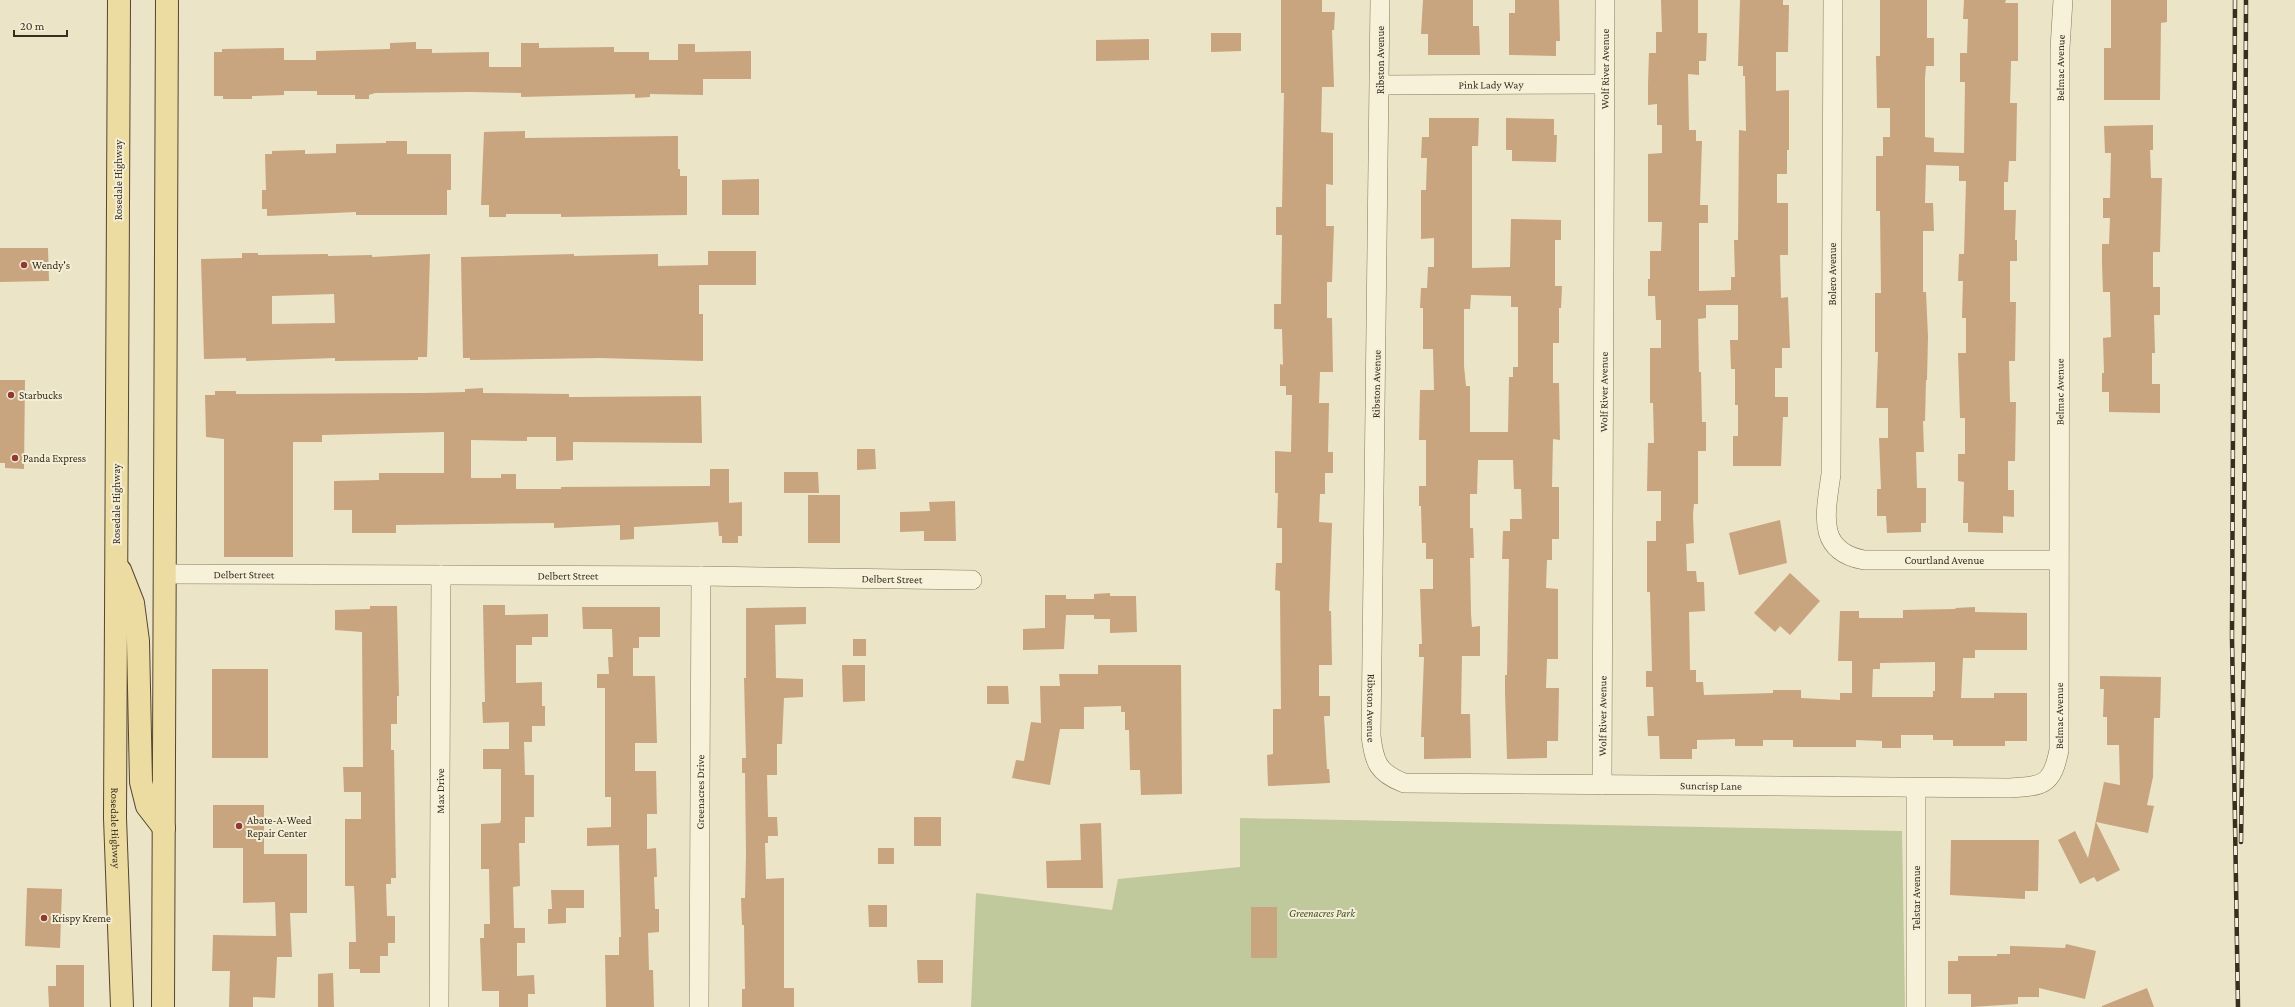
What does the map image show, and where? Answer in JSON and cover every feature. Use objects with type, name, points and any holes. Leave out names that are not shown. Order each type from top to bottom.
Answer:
[{"type":"main road","name":"Rosedale Highway","points":[[118,0],[115,818],[122,1007]]},
{"type":"main road","points":[[163,1007],[167,0]]},
{"type":"main road","points":[[116,558],[133,603],[138,641],[141,782],[146,806],[164,828]]},
{"type":"street","name":"Ribston Avenue","points":[[1378,767],[1373,752],[1371,736],[1380,0]]},
{"type":"street","name":"Wolf River Avenue","points":[[1602,785],[1603,84],[1605,0]]},
{"type":"street","name":"Bolero Avenue","points":[[1833,0],[1831,474],[1826,514],[1829,535],[1834,547]]},
{"type":"street","name":"Belmac Avenue","points":[[2048,781],[2055,770],[2059,750],[2058,560],[2060,56],[2063,0]]},
{"type":"street","name":"Pink Lady Way","points":[[1380,85],[1603,84]]},
{"type":"street","name":"Courtland Avenue","points":[[1834,547],[1847,557],[1864,560],[2058,560]]},
{"type":"street","name":"Delbert Street","points":[[165,574],[701,576],[972,580]]},
{"type":"street","name":"Max Drive","points":[[439,1007],[441,575]]},
{"type":"street","name":"Greenacres Drive","points":[[699,1007],[701,576]]},
{"type":"street","name":"Suncrisp Lane","points":[[1378,767],[1389,777],[1404,783],[2008,788],[2029,787],[2048,781]]},
{"type":"street","name":"Telstar Avenue","points":[[1916,788],[1916,1007]]},
{"type":"green space","name":"Greenacres Park","points":[[1240,818],[1902,831],[1905,1007],[971,1007],[976,893],[1112,910],[1118,879],[1240,867]]},
{"type":"building","points":[[1281,0],[1322,0],[1322,12],[1335,12],[1334,30],[1332,30],[1334,87],[1322,87],[1321,132],[1333,133],[1333,185],[1326,184],[1326,226],[1334,226],[1332,282],[1327,282],[1327,318],[1332,318],[1333,372],[1320,372],[1319,403],[1329,403],[1328,452],[1333,452],[1333,473],[1325,473],[1325,494],[1320,494],[1319,522],[1332,523],[1329,611],[1331,611],[1332,665],[1319,665],[1319,696],[1330,696],[1330,716],[1324,716],[1327,769],[1329,769],[1330,783],[1268,786],[1267,755],[1273,754],[1273,709],[1281,709],[1280,591],[1275,590],[1276,563],[1282,563],[1282,528],[1277,528],[1278,493],[1275,493],[1275,451],[1291,452],[1292,395],[1286,395],[1286,386],[1280,386],[1280,364],[1283,365],[1282,329],[1274,329],[1274,304],[1281,304],[1282,235],[1276,235],[1276,207],[1282,207],[1284,93],[1281,93]]},
{"type":"building","points":[[1423,0],[1473,0],[1473,26],[1479,26],[1480,55],[1428,55],[1428,34],[1421,34]]},
{"type":"building","points":[[1515,0],[1559,0],[1560,41],[1556,41],[1556,56],[1509,55],[1509,13],[1515,13]]},
{"type":"building","points":[[1661,0],[1698,0],[1698,33],[1707,33],[1706,61],[1699,61],[1699,75],[1688,74],[1689,130],[1696,130],[1696,141],[1702,141],[1700,205],[1708,205],[1708,223],[1699,223],[1699,291],[1731,290],[1731,277],[1735,277],[1734,240],[1738,240],[1739,130],[1746,131],[1745,76],[1743,76],[1743,66],[1738,66],[1740,0],[1783,0],[1783,5],[1789,5],[1788,52],[1776,52],[1776,91],[1789,90],[1789,150],[1787,150],[1787,174],[1777,174],[1777,203],[1788,203],[1788,255],[1780,255],[1781,298],[1788,297],[1790,348],[1782,348],[1782,368],[1775,368],[1775,397],[1788,397],[1788,417],[1783,417],[1781,466],[1733,466],[1733,436],[1738,436],[1738,405],[1735,405],[1735,369],[1731,369],[1730,340],[1738,340],[1738,305],[1706,305],[1706,318],[1698,319],[1702,422],[1706,422],[1706,451],[1698,451],[1698,504],[1694,504],[1694,543],[1686,544],[1687,571],[1696,571],[1697,582],[1704,582],[1705,611],[1689,612],[1690,670],[1696,670],[1696,682],[1703,682],[1704,695],[1773,693],[1773,690],[1801,690],[1801,698],[1840,700],[1840,693],[1852,693],[1852,661],[1838,661],[1840,611],[1859,611],[1859,618],[1903,618],[1903,610],[1956,609],[1955,608],[1975,607],[1975,612],[2027,613],[2027,650],[1975,650],[1975,658],[1963,658],[1961,698],[1994,698],[1994,693],[2027,693],[2027,741],[2005,741],[2005,746],[1953,746],[1953,740],[1933,740],[1933,735],[1901,735],[1901,748],[1882,748],[1882,741],[1856,740],[1856,747],[1793,747],[1793,740],[1763,740],[1763,746],[1735,746],[1735,739],[1697,740],[1697,749],[1692,749],[1692,759],[1660,759],[1659,736],[1648,736],[1647,716],[1654,716],[1653,687],[1646,687],[1646,671],[1652,671],[1650,592],[1647,592],[1647,541],[1656,541],[1656,521],[1661,521],[1661,491],[1647,491],[1648,443],[1654,443],[1653,403],[1650,403],[1650,348],[1661,348],[1661,320],[1656,320],[1655,296],[1648,296],[1648,279],[1650,279],[1650,251],[1661,251],[1662,222],[1648,222],[1648,154],[1662,153],[1662,125],[1657,125],[1657,104],[1648,105],[1648,84],[1649,53],[1656,53],[1656,32],[1662,32]],"holes":[[[1935,662],[1935,691],[1933,691],[1933,697],[1872,697],[1873,669],[1880,669],[1880,663]]]},
{"type":"building","points":[[1880,0],[1927,0],[1927,38],[1934,38],[1934,66],[1926,66],[1925,137],[1934,138],[1934,152],[1964,153],[1965,82],[1960,82],[1960,53],[1967,53],[1968,19],[1963,19],[1964,0],[2006,0],[2005,3],[2018,3],[2018,61],[2011,61],[2010,103],[2017,103],[2016,161],[2009,161],[2008,182],[2004,182],[2004,210],[2016,210],[2015,240],[2017,240],[2017,261],[2010,261],[2010,302],[2016,302],[2015,361],[2009,361],[2010,402],[2016,402],[2015,461],[2008,461],[2008,490],[2014,490],[2014,517],[2003,516],[2003,533],[1968,532],[1968,523],[1963,523],[1964,482],[1958,481],[1958,454],[1965,454],[1965,418],[1960,418],[1958,353],[1966,353],[1966,318],[1962,318],[1963,281],[1958,281],[1959,254],[1964,254],[1966,181],[1959,181],[1959,166],[1926,165],[1925,203],[1933,203],[1934,231],[1923,231],[1923,292],[1926,292],[1928,337],[1927,380],[1925,421],[1923,421],[1924,452],[1916,452],[1917,488],[1926,488],[1926,523],[1921,523],[1921,532],[1887,533],[1886,516],[1877,516],[1877,489],[1881,489],[1879,438],[1888,438],[1888,408],[1876,408],[1878,352],[1875,352],[1875,293],[1881,293],[1880,211],[1876,211],[1876,156],[1883,156],[1883,137],[1890,137],[1890,108],[1877,108],[1876,56],[1880,56]]},
{"type":"building","points":[[2111,0],[2167,0],[2167,22],[2161,23],[2160,100],[2104,100],[2104,48],[2111,48]]},
{"type":"building","points":[[1211,33],[1241,33],[1241,51],[1211,52]]},
{"type":"building","points":[[1149,39],[1149,60],[1096,61],[1096,40]]},
{"type":"building","points":[[416,42],[416,49],[432,49],[432,53],[489,52],[489,67],[521,67],[521,43],[539,43],[539,48],[614,47],[614,52],[649,52],[649,60],[678,60],[678,44],[695,44],[695,52],[751,51],[751,79],[703,79],[703,95],[650,94],[650,97],[635,98],[635,94],[521,97],[521,93],[470,92],[375,93],[369,95],[369,99],[355,99],[355,95],[317,95],[317,91],[284,91],[284,95],[252,96],[252,99],[223,99],[223,96],[214,96],[214,52],[222,52],[222,49],[284,48],[284,60],[316,60],[316,51],[390,49],[390,43]]},
{"type":"building","points":[[1429,118],[1479,118],[1478,146],[1472,146],[1472,268],[1510,267],[1511,219],[1561,220],[1561,240],[1555,240],[1555,286],[1562,286],[1561,308],[1559,308],[1559,343],[1553,343],[1553,383],[1559,383],[1560,440],[1553,439],[1552,487],[1559,487],[1559,539],[1552,539],[1552,560],[1547,560],[1546,588],[1558,589],[1558,659],[1547,659],[1546,688],[1559,688],[1558,741],[1547,741],[1547,758],[1507,759],[1505,675],[1507,675],[1509,559],[1502,559],[1503,531],[1510,531],[1510,519],[1522,519],[1521,489],[1514,489],[1513,460],[1478,460],[1477,494],[1470,494],[1470,528],[1473,528],[1474,558],[1470,558],[1472,627],[1480,626],[1480,656],[1462,656],[1461,714],[1470,714],[1471,758],[1424,759],[1424,737],[1421,737],[1424,657],[1419,657],[1419,644],[1422,644],[1420,589],[1433,589],[1433,559],[1426,559],[1426,543],[1422,543],[1421,506],[1419,506],[1419,486],[1426,486],[1426,440],[1419,440],[1420,390],[1434,390],[1433,349],[1423,349],[1423,308],[1420,308],[1421,288],[1427,288],[1428,267],[1434,267],[1434,238],[1421,239],[1421,190],[1426,190],[1427,158],[1421,158],[1422,137],[1429,137]],"holes":[[[1471,295],[1511,296],[1511,307],[1518,307],[1518,367],[1513,367],[1513,377],[1509,377],[1508,432],[1470,432],[1470,386],[1466,386],[1464,366],[1464,309],[1470,309]]]},
{"type":"building","points":[[1506,118],[1554,119],[1554,135],[1557,135],[1556,162],[1512,161],[1512,150],[1506,150]]},
{"type":"building","points":[[2153,125],[2153,150],[2150,150],[2151,178],[2162,178],[2160,252],[2153,252],[2153,287],[2160,287],[2160,315],[2154,315],[2155,353],[2152,353],[2152,384],[2160,384],[2160,413],[2109,412],[2109,392],[2102,392],[2102,373],[2104,373],[2103,338],[2111,337],[2110,292],[2103,292],[2102,264],[2102,244],[2109,244],[2110,218],[2103,218],[2103,198],[2110,198],[2111,153],[2105,153],[2104,126]]},
{"type":"building","points":[[525,131],[525,138],[678,136],[678,169],[680,169],[680,176],[687,176],[687,215],[561,217],[561,214],[506,214],[506,217],[489,217],[489,205],[481,205],[484,132]]},
{"type":"building","points":[[386,141],[407,141],[407,154],[451,154],[451,190],[447,190],[447,215],[356,215],[356,212],[267,216],[267,209],[262,209],[262,190],[266,190],[265,154],[272,154],[272,151],[305,150],[305,154],[336,153],[336,144],[386,143]]},
{"type":"building","points":[[759,179],[759,215],[722,215],[722,180]]},
{"type":"building","name":"Wendy's","points":[[0,248],[48,248],[49,281],[0,282]]},
{"type":"building","points":[[708,251],[756,251],[756,285],[699,285],[699,314],[703,314],[703,361],[600,358],[470,360],[470,358],[463,358],[461,257],[574,254],[574,256],[658,254],[658,266],[708,265]]},
{"type":"building","points":[[242,253],[258,253],[258,255],[372,255],[372,257],[430,254],[427,357],[418,357],[418,360],[335,361],[335,358],[246,361],[246,358],[204,359],[201,259],[242,258]],"holes":[[[334,294],[335,323],[272,324],[272,296]]]},
{"type":"building","points":[[0,380],[25,380],[24,469],[5,468],[5,463],[0,463]]},
{"type":"building","points":[[483,388],[483,393],[569,394],[569,397],[701,396],[702,443],[573,442],[573,460],[556,461],[556,437],[527,437],[527,441],[471,440],[471,478],[501,478],[501,474],[516,474],[516,489],[561,489],[561,487],[710,486],[710,469],[729,469],[729,503],[742,502],[742,536],[738,536],[738,543],[722,543],[722,536],[719,536],[718,522],[634,527],[634,539],[620,540],[620,525],[554,528],[554,523],[396,525],[396,533],[352,533],[352,510],[334,510],[334,481],[379,480],[379,473],[444,473],[444,432],[322,435],[322,442],[293,442],[293,557],[224,557],[224,439],[206,437],[205,395],[215,395],[215,391],[236,391],[236,394],[423,393],[465,392],[465,389]]},
{"type":"building","points":[[857,449],[875,449],[876,469],[857,470]]},
{"type":"building","points":[[784,472],[818,472],[819,493],[784,493]]},
{"type":"building","points":[[808,495],[840,495],[840,543],[808,543]]},
{"type":"building","points":[[955,501],[956,541],[924,541],[924,531],[900,532],[900,512],[930,511],[929,502]]},
{"type":"building","points":[[1780,520],[1787,563],[1739,575],[1729,533]]},
{"type":"building","points":[[1790,573],[1820,601],[1790,635],[1780,626],[1775,632],[1754,613]]},
{"type":"building","points":[[1110,593],[1110,596],[1136,596],[1137,632],[1110,633],[1110,619],[1094,619],[1094,615],[1066,615],[1064,649],[1023,650],[1023,629],[1045,628],[1045,595],[1066,595],[1066,599],[1094,599],[1094,594]]},
{"type":"building","points":[[483,605],[505,605],[505,615],[548,614],[548,637],[532,637],[532,645],[516,645],[516,683],[542,682],[542,706],[545,706],[545,726],[532,726],[532,742],[524,742],[525,775],[534,775],[534,817],[525,817],[525,843],[519,843],[520,886],[513,887],[514,928],[525,928],[525,943],[517,943],[517,976],[534,975],[535,994],[528,994],[528,1007],[499,1007],[499,991],[482,991],[480,938],[484,938],[484,924],[490,924],[489,869],[481,869],[481,824],[500,823],[501,820],[501,769],[483,769],[483,749],[509,749],[509,722],[483,723],[482,702],[485,702]]},
{"type":"building","points":[[370,606],[397,606],[399,696],[397,696],[397,724],[391,724],[391,750],[394,750],[396,878],[391,878],[391,884],[386,884],[387,916],[395,916],[395,943],[388,943],[388,956],[380,956],[380,973],[360,973],[360,969],[349,969],[349,942],[356,942],[354,886],[345,886],[345,819],[361,819],[361,792],[344,792],[343,767],[363,767],[362,632],[335,630],[335,610],[370,609]]},
{"type":"building","points":[[582,607],[660,607],[660,637],[639,637],[639,648],[633,648],[633,676],[655,676],[657,743],[635,743],[635,771],[656,771],[657,814],[647,814],[647,849],[656,848],[657,877],[654,877],[655,909],[659,909],[659,932],[648,933],[649,970],[653,970],[654,1007],[606,1007],[605,955],[619,955],[619,937],[621,937],[619,845],[587,846],[587,828],[611,827],[611,797],[605,797],[605,688],[597,688],[597,674],[609,674],[608,657],[613,657],[612,629],[583,629]]},
{"type":"building","points":[[806,607],[806,624],[775,625],[776,678],[803,679],[803,697],[784,698],[782,744],[777,744],[777,775],[767,775],[768,817],[777,817],[778,836],[768,836],[768,843],[765,843],[766,879],[784,878],[784,988],[794,988],[794,1007],[742,1007],[742,989],[745,989],[744,925],[742,925],[741,898],[745,898],[746,854],[745,773],[742,773],[742,758],[746,758],[744,678],[746,678],[746,608]]},
{"type":"building","points":[[853,639],[866,639],[866,656],[853,656]]},
{"type":"building","points":[[842,665],[865,665],[865,701],[843,702]]},
{"type":"building","points":[[1098,665],[1181,665],[1182,794],[1141,795],[1140,770],[1130,770],[1129,730],[1125,730],[1125,712],[1121,712],[1121,706],[1084,707],[1084,729],[1060,729],[1050,785],[1012,778],[1016,760],[1024,761],[1031,722],[1041,723],[1040,686],[1060,686],[1059,674],[1098,674]]},
{"type":"building","points":[[212,669],[268,669],[268,758],[212,758]]},
{"type":"building","points":[[2100,676],[2161,677],[2160,718],[2154,718],[2153,777],[2147,805],[2154,806],[2148,833],[2096,822],[2120,870],[2097,882],[2094,877],[2080,884],[2058,840],[2075,831],[2088,858],[2104,782],[2120,785],[2119,745],[2107,745],[2107,717],[2103,717],[2104,689],[2100,689]]},
{"type":"building","points":[[987,686],[1008,686],[1009,704],[987,704]]},
{"type":"building","points":[[213,805],[264,805],[264,854],[307,854],[307,913],[290,913],[292,957],[277,957],[275,998],[253,997],[253,1007],[229,1007],[230,971],[212,971],[213,935],[276,936],[275,902],[243,903],[243,848],[213,848]]},
{"type":"building","points":[[914,817],[941,817],[941,846],[914,846]]},
{"type":"building","points":[[1101,823],[1103,888],[1047,888],[1046,861],[1081,860],[1080,824]]},
{"type":"building","points":[[1951,840],[2039,840],[2038,891],[2025,891],[2025,899],[1950,895]]},
{"type":"building","points":[[878,848],[894,848],[894,864],[878,864]]},
{"type":"building","name":"Krispy Kreme","points":[[27,888],[62,889],[60,948],[25,946]]},
{"type":"building","points":[[551,890],[584,890],[584,908],[566,908],[566,923],[548,924],[548,909],[552,909]]},
{"type":"building","points":[[868,905],[887,905],[887,927],[869,927]]},
{"type":"building","points":[[1251,907],[1277,907],[1277,958],[1251,958]]},
{"type":"building","points":[[2066,944],[2096,951],[2085,999],[2039,988],[2039,997],[2018,997],[2018,1004],[1971,1007],[1971,994],[1948,994],[1948,961],[1958,961],[1958,956],[1997,956],[1997,954],[2010,954],[2010,946],[2065,948]]},
{"type":"building","points":[[917,960],[943,960],[943,983],[918,983]]},
{"type":"building","points":[[56,965],[84,965],[84,1007],[49,1007],[48,986],[56,986]]},
{"type":"building","points":[[333,973],[334,1007],[318,1007],[318,974]]},
{"type":"building","points":[[2147,988],[2154,1007],[2102,1007],[2102,1006]]},
{"type":"railway","points":[[2235,0],[2232,637],[2238,1007]]},
{"type":"railway","points":[[2241,842],[2244,630],[2246,0]]},
{"type":"place","name":"Wendy's","points":[[24,265]]},
{"type":"place","name":"Starbucks","points":[[11,395]]},
{"type":"place","name":"Panda Express","points":[[15,458]]},
{"type":"place","name":"Abate-A-Weed Repair Center","points":[[239,826]]},
{"type":"place","name":"Krispy Kreme","points":[[44,918]]}]
